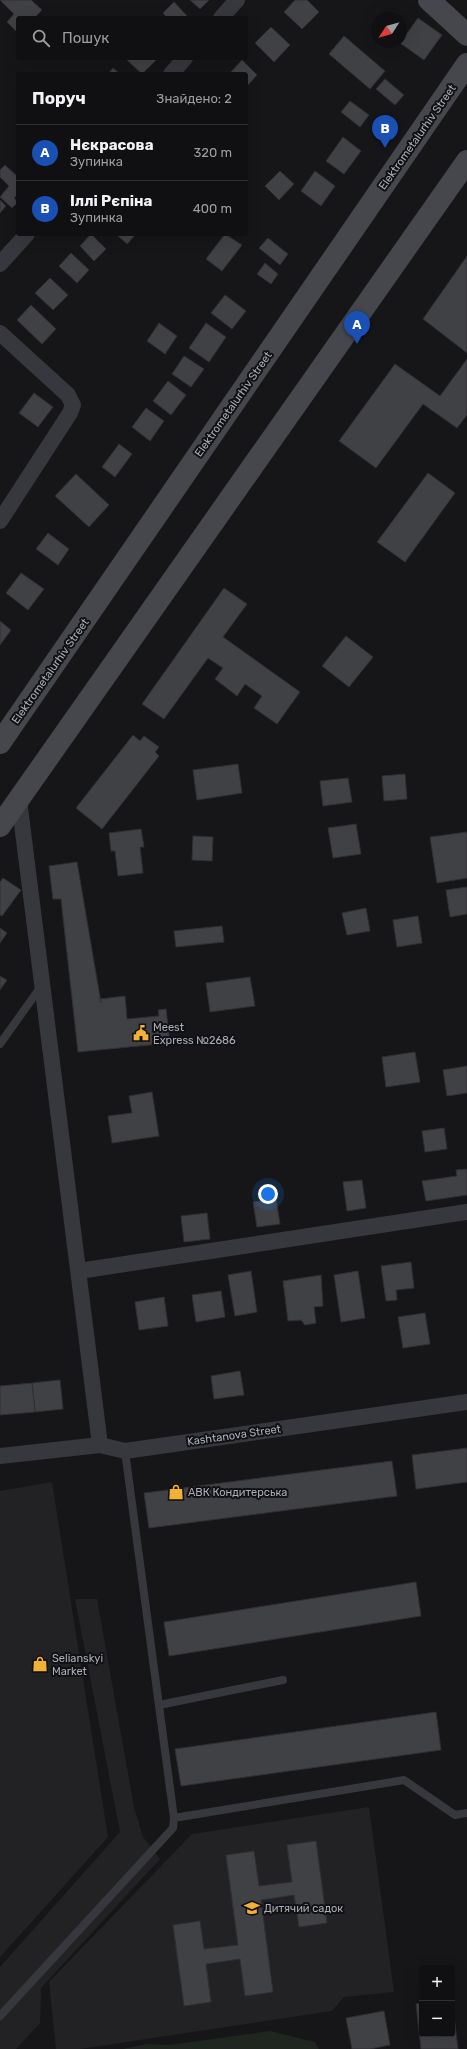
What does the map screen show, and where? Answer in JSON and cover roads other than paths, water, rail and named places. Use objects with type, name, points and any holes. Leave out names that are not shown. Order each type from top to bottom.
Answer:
[{"type":"main road","points":[[429,0],[467,35]]},
{"type":"main road","name":"Elektrometalurhiv Street","points":[[0,743],[463,77]]},
{"type":"main road","points":[[0,826],[467,161]]},
{"type":"street","points":[[223,16],[237,0]]},
{"type":"street","points":[[173,72],[183,60]]},
{"type":"street","points":[[0,264],[25,236]]},
{"type":"street","points":[[0,333],[68,395],[73,405],[70,413],[0,521]]},
{"type":"street","points":[[19,800],[100,1445]]},
{"type":"street","points":[[79,1271],[467,1212]]},
{"type":"street","name":"Kashtanova Street","points":[[0,1456],[100,1445],[125,1451],[467,1402]]},
{"type":"lane","points":[[0,1044],[42,985]]},
{"type":"lane","points":[[0,2016],[173,1828],[174,1818],[125,1451]]},
{"type":"lane","points":[[159,1705],[282,1680]]},
{"type":"lane","points":[[174,1818],[404,1780],[455,1815],[467,1813]]},
{"type":"place","name":"Іллі Рєпіна","points":[[385,148]]},
{"type":"place","name":"Нєкрасова","points":[[357,344]]},
{"type":"place","name":"Meest Express №2686","points":[[141,1033]]},
{"type":"place","name":"АВК Кондитерська","points":[[176,1492]]},
{"type":"place","name":"Selianskyi Market","points":[[40,1664]]},
{"type":"place","name":"Дитячий садок","points":[[252,1908]]}]
